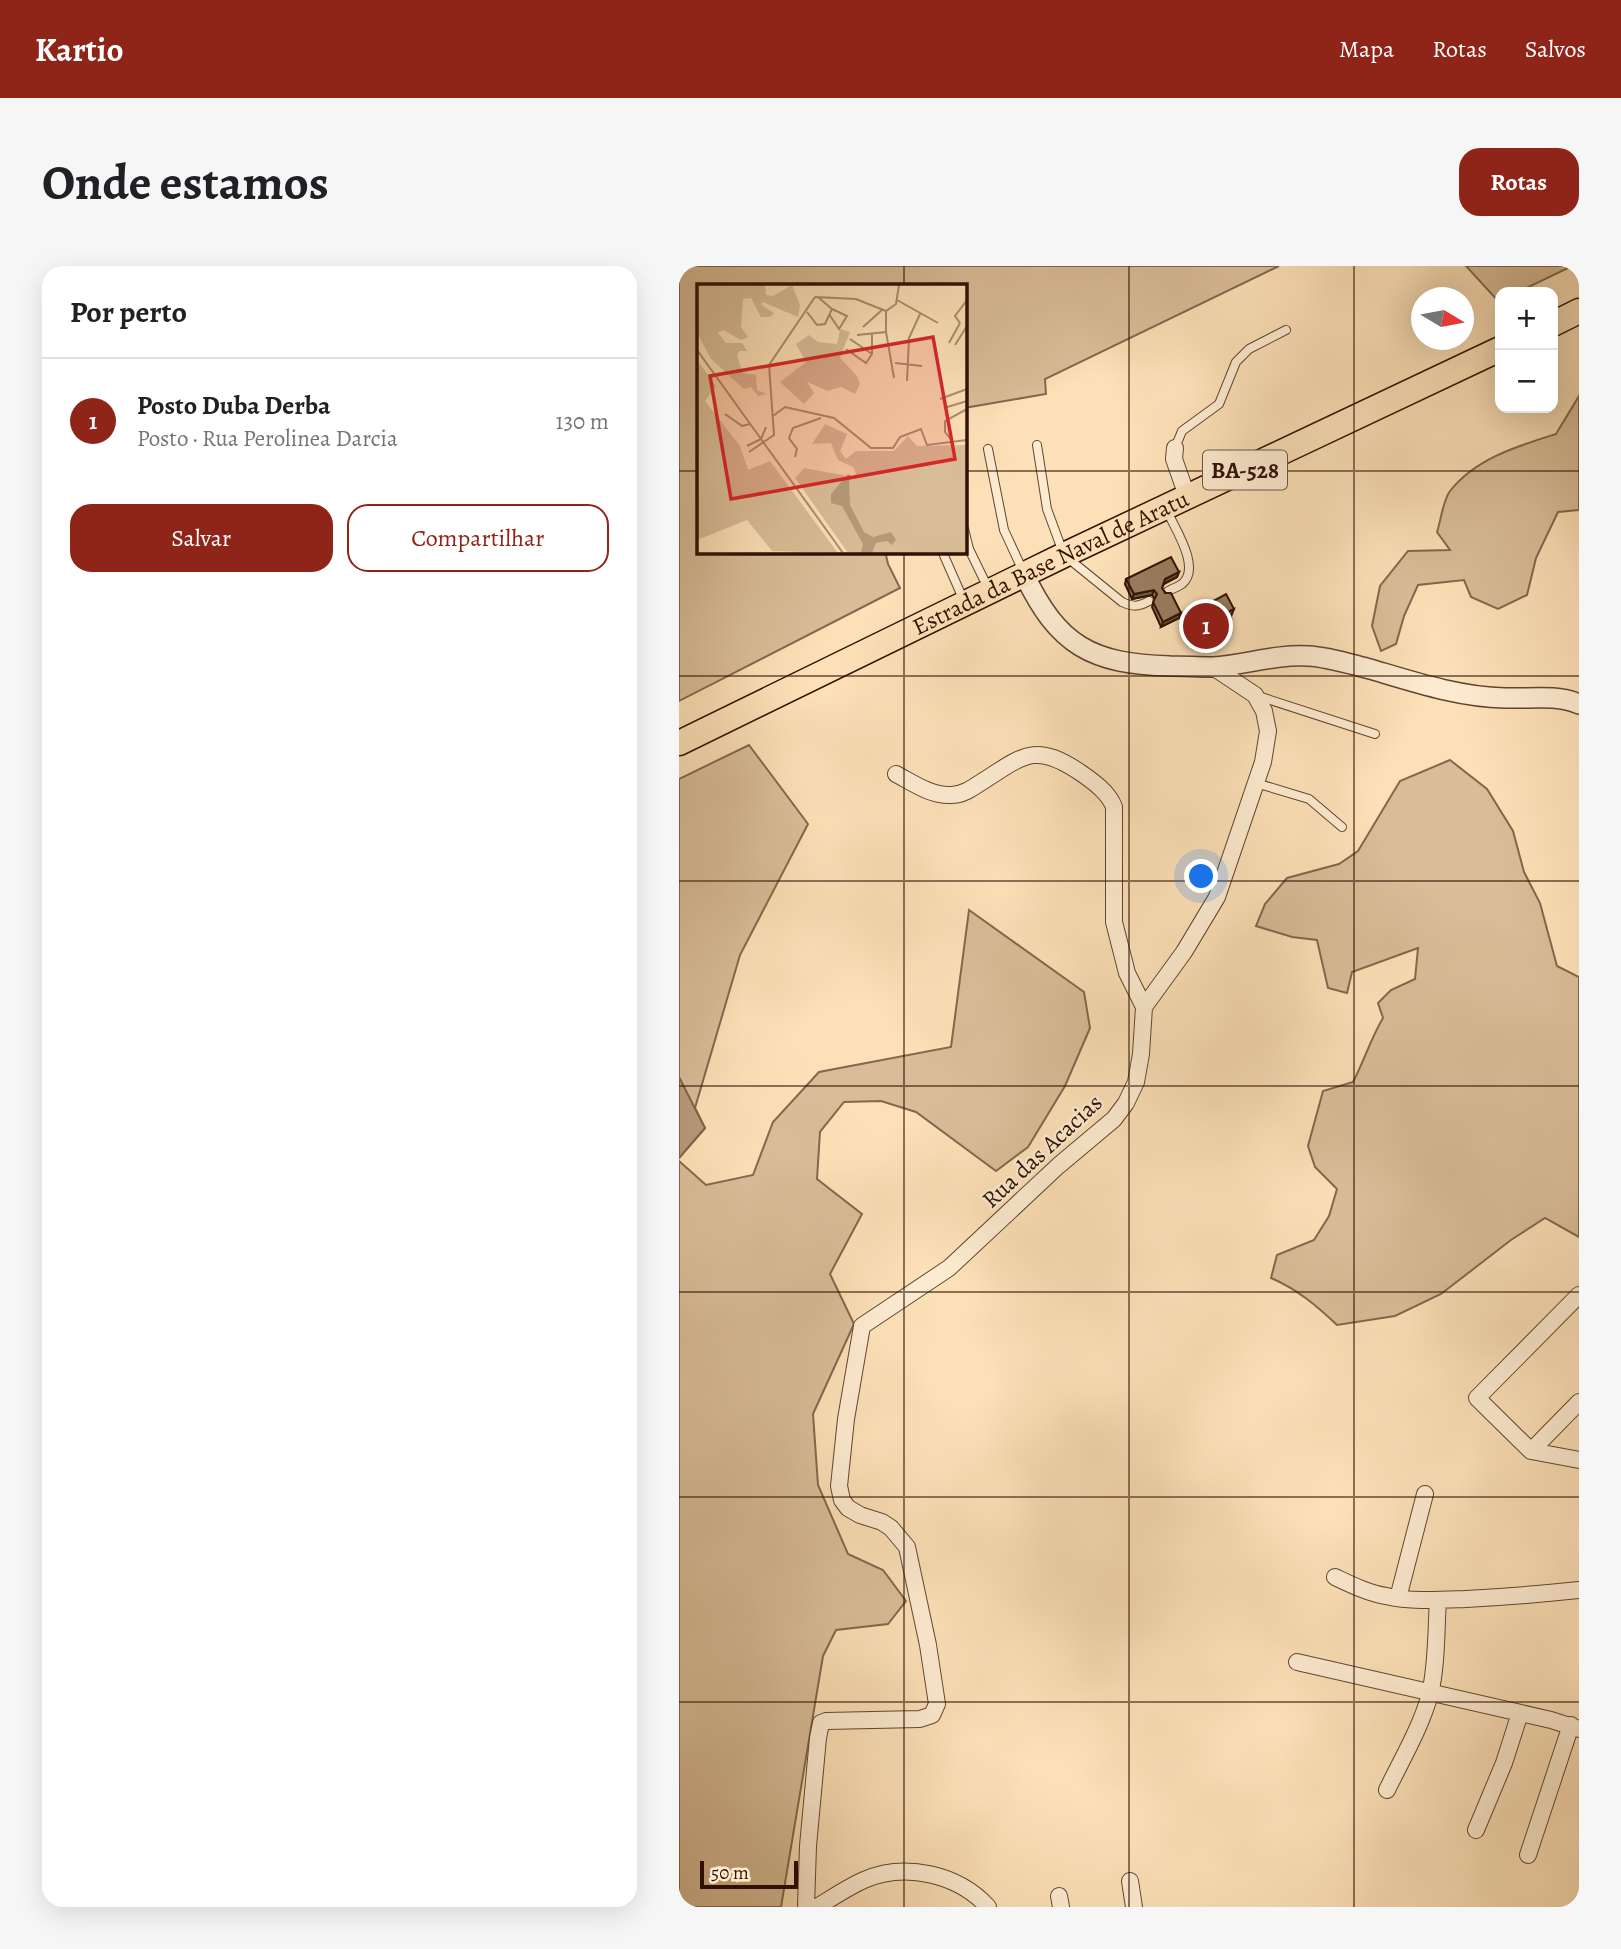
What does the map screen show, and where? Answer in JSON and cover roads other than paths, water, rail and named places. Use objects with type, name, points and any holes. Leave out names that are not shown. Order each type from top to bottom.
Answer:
[{"type":"main road","points":[[1558,322],[1579,311]]},
{"type":"main road","name":"Estrada da Base Naval de Aratu","points":[[679,743],[1176,501],[1498,350]]},
{"type":"street","points":[[1175,448],[1176,501]]},
{"type":"street","points":[[1024,574],[1035,597],[1055,625],[1069,638],[1097,656],[1145,665],[1213,667],[1283,656],[1308,656],[1333,659],[1463,694],[1557,699],[1579,704]]},
{"type":"street","points":[[896,774],[924,790],[950,796],[967,791],[1019,759],[1038,754],[1070,766],[1105,792],[1114,807],[1114,922],[1127,973],[1144,1007],[1184,952],[1217,897],[1256,783],[1268,731],[1264,711],[1255,695],[1213,667]]},
{"type":"street","name":"Rua das Acacias","points":[[806,1907],[808,1846],[821,1723],[920,1719],[932,1716],[937,1704],[928,1645],[907,1547],[891,1528],[882,1522],[860,1516],[848,1508],[842,1500],[839,1486],[846,1419],[862,1326],[949,1268],[1058,1166],[1114,1119],[1126,1103],[1136,1082],[1144,1007]]},
{"type":"street","points":[[1579,1295],[1477,1398],[1531,1451],[1579,1460]]},
{"type":"street","points":[[1531,1451],[1579,1402]]},
{"type":"street","points":[[1398,1598],[1425,1494]]},
{"type":"street","points":[[1335,1577],[1366,1591],[1398,1598],[1437,1600],[1524,1597],[1579,1590]]},
{"type":"street","points":[[1387,1790],[1425,1710],[1430,1693],[1434,1670],[1437,1600]]},
{"type":"street","points":[[1297,1662],[1575,1727],[1528,1855]]},
{"type":"street","points":[[1476,1830],[1504,1763],[1520,1713]]},
{"type":"street","points":[[817,1907],[864,1880],[887,1873],[908,1871],[934,1875],[965,1887],[988,1907]]},
{"type":"street","points":[[1130,1881],[1134,1907]]},
{"type":"lane","points":[[1175,448],[1182,431],[1219,404],[1236,362],[1249,349],[1286,330]]},
{"type":"lane","points":[[1037,445],[1047,509],[1064,555],[1122,602],[1138,607],[1149,601]]},
{"type":"lane","points":[[988,449],[1004,530],[1024,574]]},
{"type":"lane","points":[[1167,592],[1183,583],[1189,575],[1190,566],[1176,501]]},
{"type":"lane","points":[[966,537],[990,592]]},
{"type":"lane","points":[[942,553],[965,604]]},
{"type":"lane","points":[[1255,695],[1375,734]]},
{"type":"lane","points":[[1256,783],[1308,799],[1342,827]]},
{"type":"place","name":"Posto Duba Derba","points":[[1206,626]]}]
